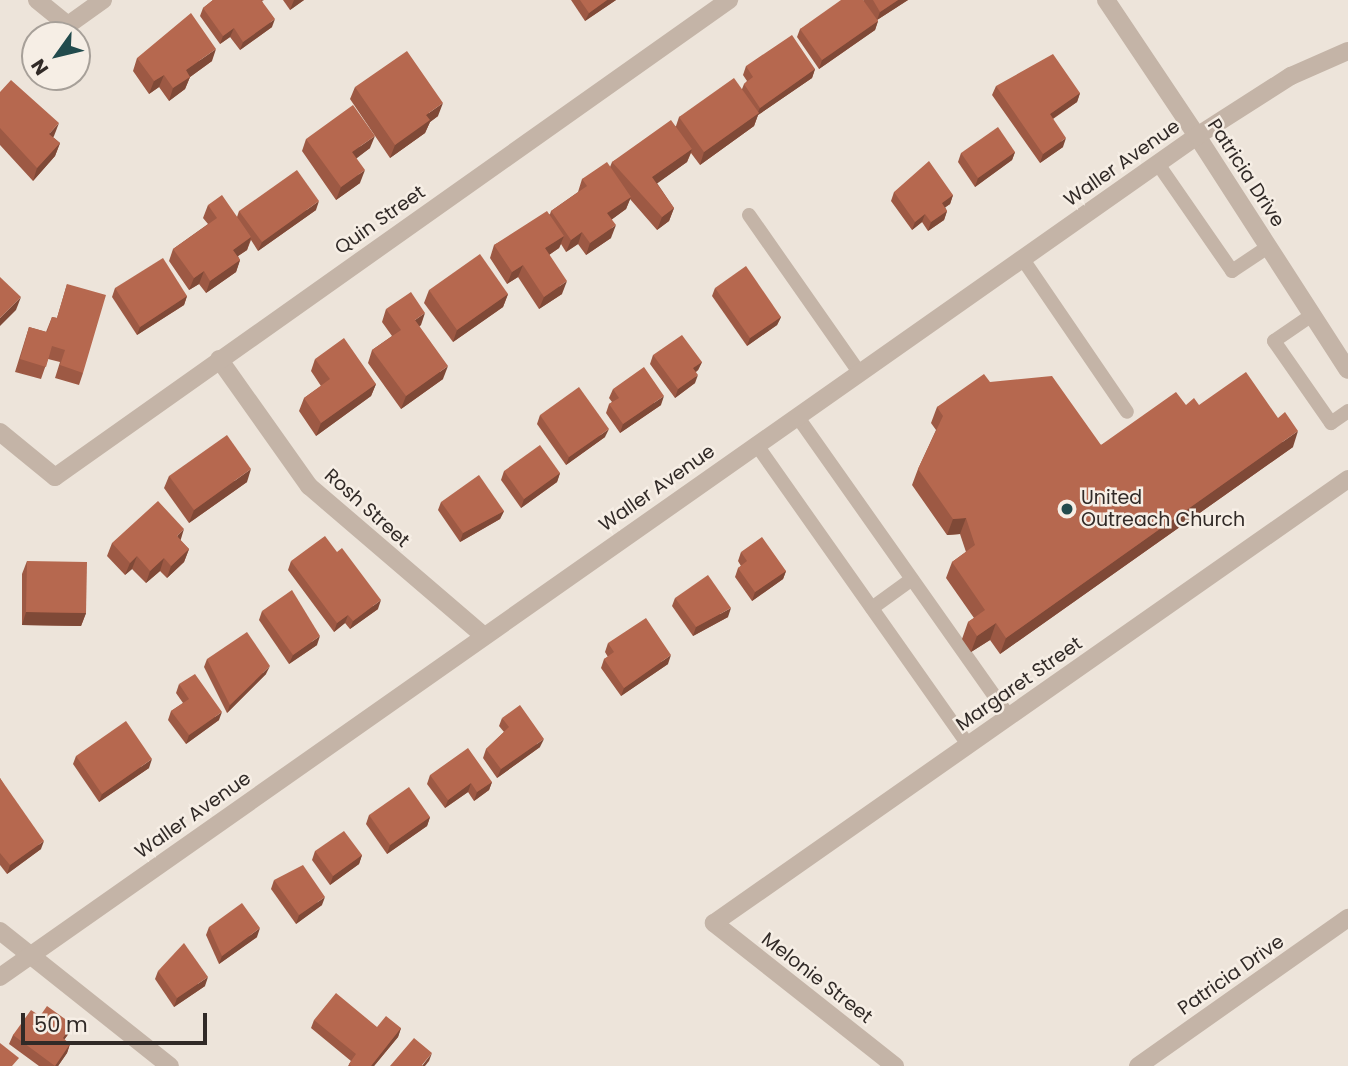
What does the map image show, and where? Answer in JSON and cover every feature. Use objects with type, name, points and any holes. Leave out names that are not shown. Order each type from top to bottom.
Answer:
[{"type":"street","points":[[37,0],[68,24],[103,0]]},
{"type":"street","name":"Quin Street","points":[[0,432],[55,477],[729,0]]},
{"type":"street","name":"Patricia Drive","points":[[1106,0],[1348,370]]},
{"type":"street","name":"Waller Avenue","points":[[0,977],[483,635],[1197,136],[1291,76],[1348,51]]},
{"type":"street","name":"Rosh Street","points":[[219,359],[309,486],[483,635]]},
{"type":"street","name":"Margaret Street","points":[[714,923],[1348,479]]},
{"type":"street","name":"Patricia Drive","points":[[1138,1066],[1348,918]]},
{"type":"street","name":"Melonie Street","points":[[714,923],[895,1066]]},
{"type":"street","points":[[0,931],[170,1066]]},
{"type":"lane","points":[[1158,164],[1232,271],[1268,247]]},
{"type":"lane","points":[[749,215],[859,372]]},
{"type":"lane","points":[[1022,258],[1127,412]]},
{"type":"lane","points":[[1312,315],[1274,341],[1331,423],[1348,411]]},
{"type":"lane","points":[[797,416],[1009,716]]},
{"type":"lane","points":[[756,444],[968,745]]},
{"type":"lane","points":[[872,608],[912,579]]},
{"type":"building","points":[[213,0],[261,0],[275,19],[243,42],[234,28],[223,36],[203,8]]},
{"type":"building","points":[[580,0],[607,0],[589,13]]},
{"type":"building","points":[[841,0],[863,0],[878,21],[822,60],[800,29]]},
{"type":"building","points":[[873,0],[898,0],[880,12]]},
{"type":"building","points":[[191,13],[216,49],[186,70],[190,77],[173,88],[164,75],[154,81],[137,58]]},
{"type":"building","points":[[792,35],[815,69],[760,108],[744,84],[753,77],[746,66]]},
{"type":"building","points":[[407,51],[443,103],[426,115],[430,120],[395,145],[355,87]]},
{"type":"building","points":[[1053,54],[1080,93],[1050,114],[1066,138],[1043,154],[996,86]]},
{"type":"building","points":[[734,78],[759,113],[704,152],[679,117]]},
{"type":"building","points":[[11,80],[59,123],[49,134],[60,143],[37,168],[0,128],[0,92]]},
{"type":"building","points":[[353,105],[375,136],[352,152],[365,170],[341,187],[306,139]]},
{"type":"building","points":[[671,120],[692,149],[652,177],[674,208],[662,217],[612,162]]},
{"type":"building","points":[[998,127],[1015,152],[978,178],[961,153]]},
{"type":"building","points":[[929,161],[953,195],[942,203],[947,211],[931,222],[925,214],[915,222],[894,192]]},
{"type":"building","points":[[607,162],[631,197],[607,213],[616,225],[590,243],[582,232],[571,240],[551,211],[587,186],[582,179]]},
{"type":"building","points":[[297,170],[319,201],[262,242],[239,211]]},
{"type":"building","points":[[222,195],[251,237],[233,250],[240,260],[210,281],[204,271],[194,278],[173,249],[217,218],[208,205]]},
{"type":"building","points":[[547,211],[564,236],[545,248],[567,281],[544,297],[523,265],[512,272],[494,245]]},
{"type":"building","points":[[480,254],[508,294],[457,330],[429,290]]},
{"type":"building","points":[[163,258],[187,296],[140,327],[115,288]]},
{"type":"building","points":[[746,266],[781,317],[750,338],[715,288]]},
{"type":"building","points":[[0,277],[21,297],[0,318]]},
{"type":"building","points":[[67,284],[106,295],[83,373],[60,365],[65,350],[52,346],[46,367],[20,359],[29,327],[47,332],[52,317],[57,318]]},
{"type":"building","points":[[411,292],[425,313],[415,320],[448,366],[406,396],[372,350],[401,330],[386,309]]},
{"type":"building","points":[[682,335],[702,362],[693,368],[698,375],[678,389],[653,355]]},
{"type":"building","points":[[344,338],[376,384],[321,423],[304,398],[330,379],[315,359]]},
{"type":"building","points":[[644,367],[664,396],[623,424],[609,404],[619,398],[613,389]]},
{"type":"building","name":"United Outreach Church","points":[[1246,372],[1278,418],[1285,412],[1298,431],[1006,638],[996,623],[977,636],[968,622],[985,610],[952,562],[975,545],[966,518],[953,519],[918,469],[943,416],[937,407],[984,374],[990,382],[1052,376],[1101,445],[1176,392],[1186,405],[1194,398],[1199,405]]},
{"type":"building","points":[[579,387],[609,429],[569,457],[540,415]]},
{"type":"building","points":[[227,435],[251,469],[194,510],[169,476]]},
{"type":"building","points":[[540,445],[560,473],[524,499],[504,471]]},
{"type":"building","points":[[479,475],[504,511],[463,533],[441,502]]},
{"type":"building","points":[[158,501],[184,529],[177,536],[189,549],[171,566],[164,558],[150,571],[137,556],[130,563],[112,543]]},
{"type":"building","points":[[325,536],[337,552],[342,548],[381,600],[353,621],[348,615],[337,623],[291,561]]},
{"type":"building","points":[[762,537],[786,571],[755,592],[738,568],[747,561],[741,552]]},
{"type":"building","points":[[27,561],[87,562],[86,613],[26,612]]},
{"type":"building","points":[[708,575],[731,608],[696,627],[675,598]]},
{"type":"building","points":[[292,590],[320,636],[293,655],[262,611]]},
{"type":"building","points":[[646,618],[671,655],[624,688],[604,659],[614,652],[608,643]]},
{"type":"building","points":[[247,632],[270,666],[230,705],[207,659]]},
{"type":"building","points":[[195,674],[222,712],[189,735],[171,711],[189,699],[179,684]]},
{"type":"building","points":[[520,705],[544,739],[501,769],[486,749],[509,727],[502,718]]},
{"type":"building","points":[[126,721],[152,759],[102,794],[76,756]]},
{"type":"building","points":[[468,748],[492,782],[477,792],[471,783],[448,800],[430,775]]},
{"type":"building","points":[[0,778],[44,841],[10,865],[0,853]]},
{"type":"building","points":[[409,787],[430,817],[390,845],[369,815]]},
{"type":"building","points":[[344,831],[362,855],[333,876],[315,851]]},
{"type":"building","points":[[303,865],[325,897],[299,915],[274,880]]},
{"type":"building","points":[[242,903],[260,928],[222,956],[209,927]]},
{"type":"building","points":[[184,943],[208,977],[177,998],[158,971]]},
{"type":"building","points":[[336,993],[377,1027],[386,1016],[401,1028],[371,1066],[351,1066],[349,1064],[356,1054],[314,1020]]},
{"type":"building","points":[[47,1006],[72,1024],[63,1038],[70,1044],[55,1066],[13,1035],[31,1010],[40,1016]]},
{"type":"building","points":[[414,1038],[432,1053],[423,1066],[390,1066]]},
{"type":"building","points":[[0,1043],[19,1058],[12,1066],[0,1066]]},
{"type":"place","name":"United Outreach Church","points":[[1067,509]]}]
